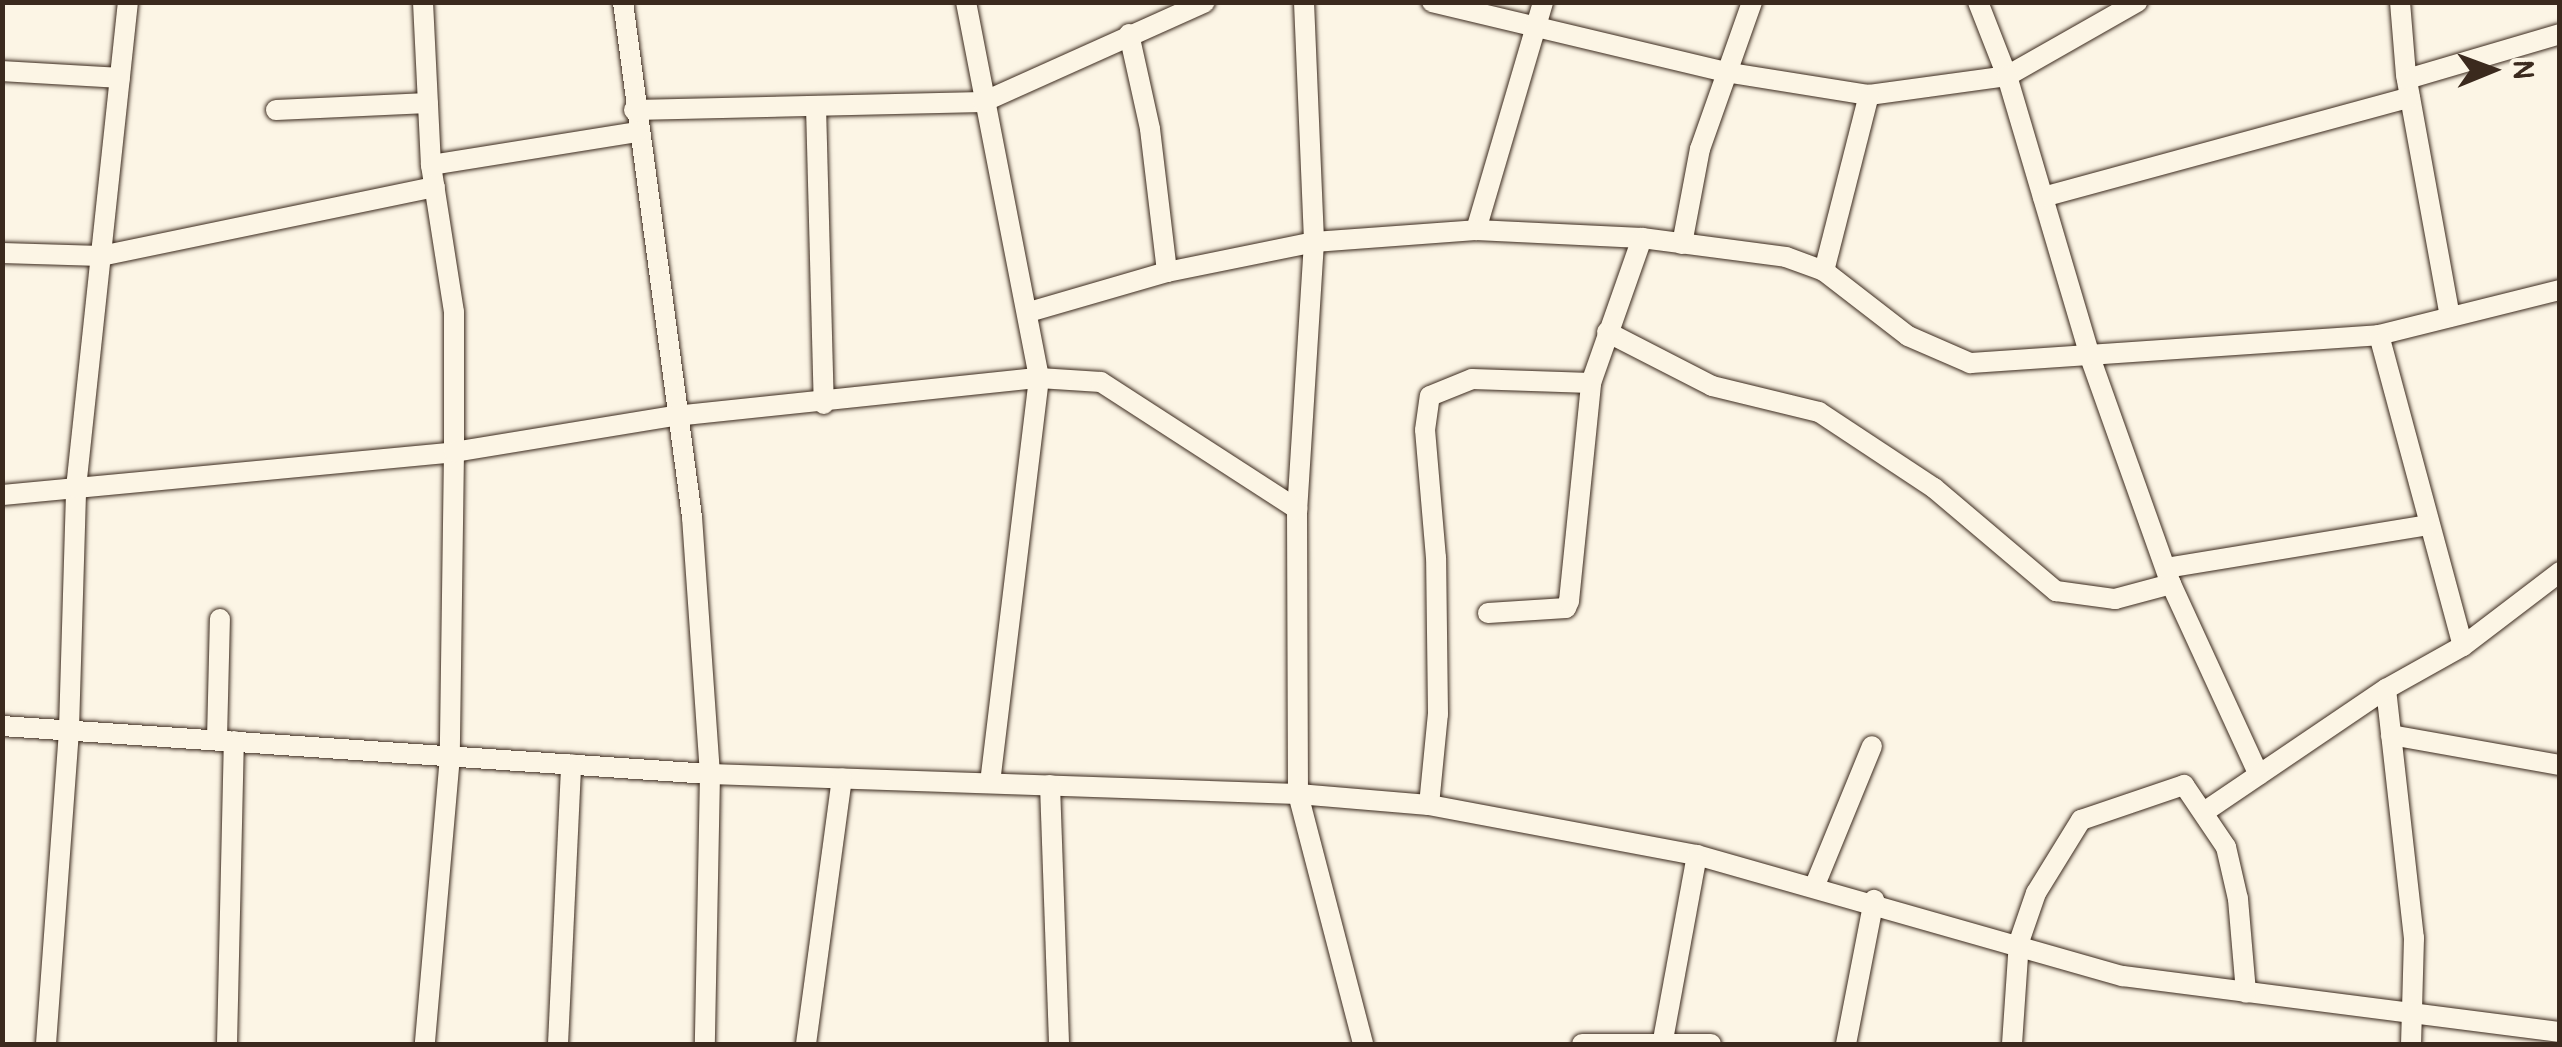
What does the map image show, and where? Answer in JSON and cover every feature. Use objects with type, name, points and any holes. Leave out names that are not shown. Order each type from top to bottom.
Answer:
[{"type":"street","points":[[46,1044],[69,729],[76,488],[128,2]]},
{"type":"street","points":[[423,2],[431,165],[454,312],[450,756],[424,1044]]},
{"type":"street","points":[[624,2],[634,110],[692,517],[710,774],[705,1044]]},
{"type":"street","points":[[966,2],[1039,378],[990,783]]},
{"type":"street","points":[[634,110],[983,102],[1206,2]]},
{"type":"street","points":[[1304,2],[1314,242],[1296,509],[1298,794],[1362,1044]]},
{"type":"street","points":[[1432,2],[1538,24],[1731,73],[1869,95],[2007,76],[2137,2]]},
{"type":"street","points":[[1476,230],[1543,2]]},
{"type":"street","points":[[1682,244],[1700,149],[1731,73],[1752,2]]},
{"type":"street","points":[[1978,2],[2007,76],[2090,357],[2169,576],[2259,775]]},
{"type":"street","points":[[2400,2],[2408,88],[2450,317]]},
{"type":"street","points":[[1129,34],[1150,129],[1167,272]]},
{"type":"street","points":[[2043,197],[2408,88],[2560,34]]},
{"type":"street","points":[[2,70],[120,78]]},
{"type":"street","points":[[1824,271],[1869,95]]},
{"type":"street","points":[[276,110],[428,103]]},
{"type":"street","points":[[816,106],[824,404]]},
{"type":"street","points":[[431,165],[637,132]]},
{"type":"street","points":[[2,254],[101,256],[435,187]]},
{"type":"street","points":[[1029,312],[1167,272],[1314,242],[1476,230],[1642,238],[1786,257],[1824,271],[1908,336],[1970,363],[2379,335],[2560,290]]},
{"type":"street","points":[[1488,613],[1566,608],[1591,382],[1642,238]]},
{"type":"street","points":[[1607,332],[1712,386],[1819,412],[1934,488],[2056,590],[2115,600],[2169,576],[2430,525]]},
{"type":"street","points":[[2379,335],[2463,646]]},
{"type":"street","points":[[2,495],[454,452],[675,416],[824,404],[1039,378],[1101,382],[1296,509]]},
{"type":"street","points":[[1429,805],[1438,714],[1436,558],[1425,430],[1430,396],[1472,379],[1591,382]]},
{"type":"street","points":[[2204,812],[2386,689],[2463,646],[2560,572]]},
{"type":"street","points":[[220,619],[226,740],[226,1044]]},
{"type":"street","points":[[2386,689],[2414,938],[2415,1016],[2411,1044]]},
{"type":"street","points":[[2,726],[710,774],[1298,794],[1429,805],[1697,855],[1874,900],[2123,976],[2560,1032]]},
{"type":"street","points":[[2391,735],[2560,766]]},
{"type":"street","points":[[1815,885],[1872,746]]},
{"type":"street","points":[[558,1044],[571,764]]},
{"type":"street","points":[[806,1044],[842,778]]},
{"type":"street","points":[[1050,785],[1058,1044]]},
{"type":"street","points":[[2012,1044],[2019,942],[2036,893],[2081,820],[2184,785],[2226,847],[2238,899],[2246,993]]},
{"type":"street","points":[[1664,1040],[1697,855]]},
{"type":"street","points":[[1846,1044],[1874,900]]},
{"type":"street","points":[[1582,1044],[1664,1040],[1711,1044]]}]
